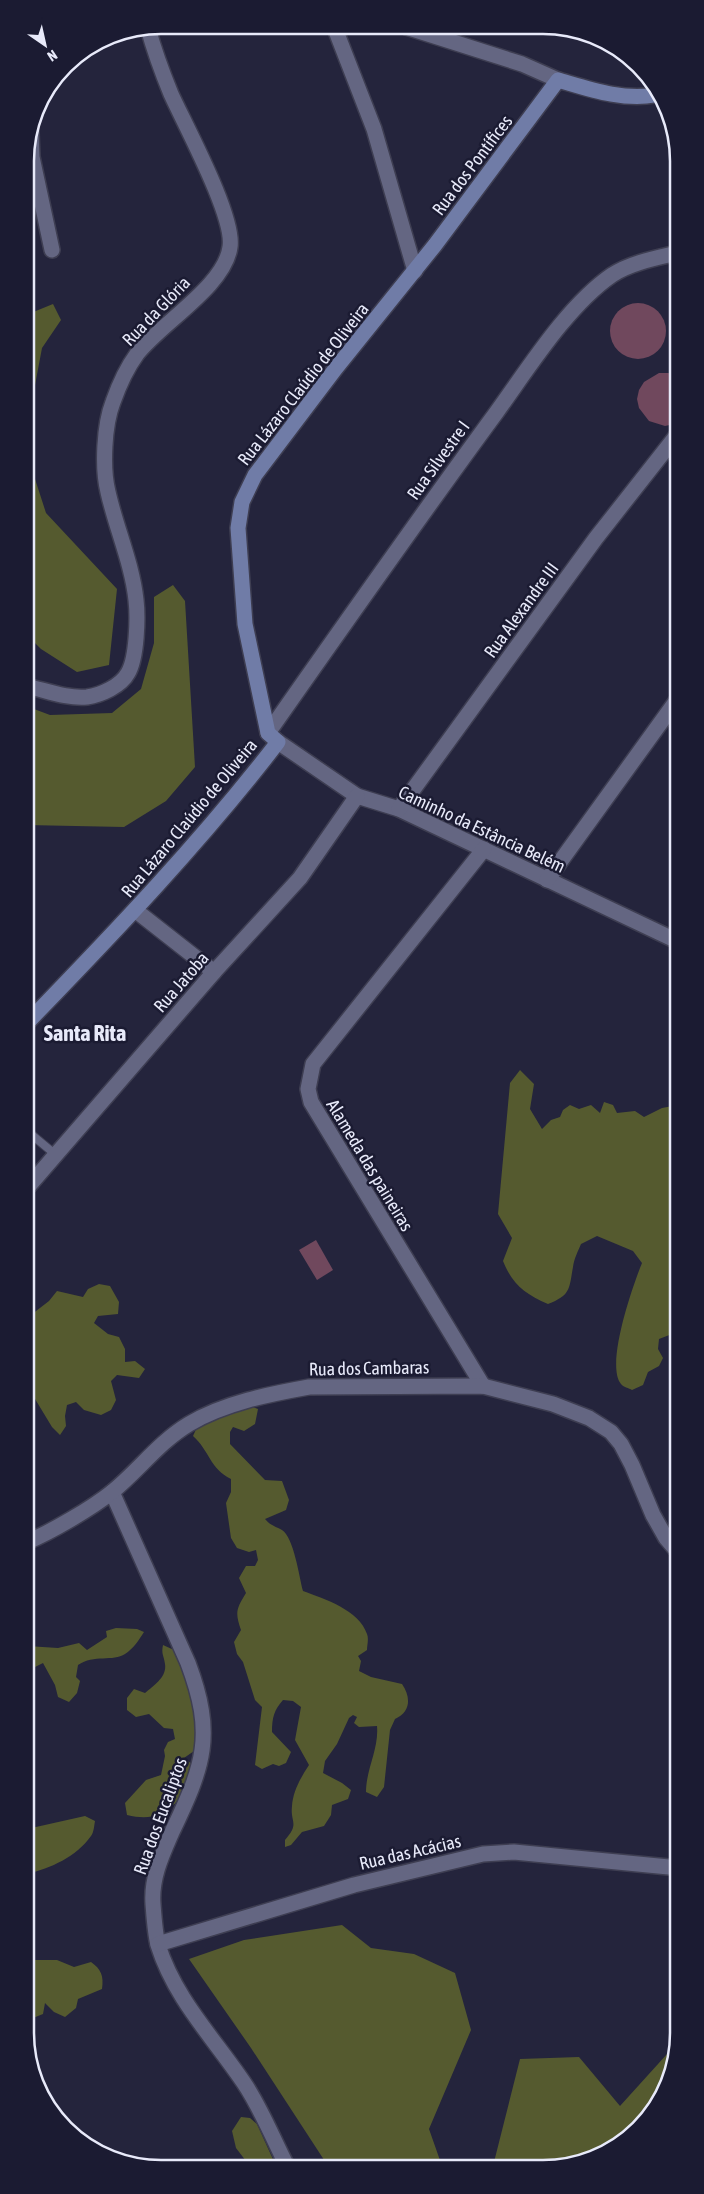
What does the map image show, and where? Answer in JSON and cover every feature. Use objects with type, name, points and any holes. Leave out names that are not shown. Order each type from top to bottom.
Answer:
[{"type":"street","name":"Rua da Glória","points":[[34,688],[85,697],[101,694],[118,684],[128,674],[133,659],[136,600],[125,551],[107,490],[105,446],[110,408],[121,380],[138,354],[224,267],[230,246],[229,229],[221,205],[171,93],[150,34]]},
{"type":"street","points":[[337,34],[374,129],[415,271]]},
{"type":"street","points":[[428,34],[522,64],[558,80],[611,94],[642,98],[652,96]]},
{"type":"street","name":"Rua dos Pontífices","points":[[415,271],[558,80]]},
{"type":"street","points":[[34,176],[52,250]]},
{"type":"street","name":"Rua Silvestre I","points":[[273,738],[427,506],[554,334],[590,293],[614,274],[670,254]]},
{"type":"street","name":"Rua Lázaro Claúdio de Oliveira","points":[[34,1016],[135,910],[231,802],[273,738],[245,624],[238,528],[242,502],[261,468],[336,368],[415,271]]},
{"type":"street","name":"Rua Alexandre III","points":[[399,809],[596,538],[670,444]]},
{"type":"street","points":[[547,880],[670,710]]},
{"type":"street","name":"Caminho da Estância Belém","points":[[273,738],[357,796],[399,809],[670,938]]},
{"type":"street","name":"Rua Jatoba","points":[[34,1179],[214,972],[300,878],[357,796]]},
{"type":"street","name":"Alameda das paineiras","points":[[483,1386],[342,1156],[311,1102],[308,1089],[313,1064],[484,850]]},
{"type":"street","points":[[135,910],[214,972]]},
{"type":"street","name":"Rua dos Cambaras","points":[[34,1538],[92,1506],[112,1492],[152,1452],[190,1424],[225,1408],[282,1392],[332,1385],[483,1386],[553,1404],[589,1418],[612,1432],[621,1444],[662,1531],[670,1542]]},
{"type":"street","name":"Rua dos Eucaliptos","points":[[112,1492],[188,1663],[198,1690],[202,1713],[203,1751],[193,1789],[161,1857],[153,1885],[158,1944],[176,1988],[195,2018],[244,2084],[284,2160]]},
{"type":"street","name":"Rua das Acácias","points":[[158,1944],[354,1884],[483,1854],[514,1852],[670,1867]]},
{"type":"lane","points":[[34,1137],[56,1155]]},
{"type":"green space","points":[[53,304],[61,320],[42,348],[34,390],[34,312]]},
{"type":"green space","points":[[34,476],[46,513],[117,589],[109,665],[77,672],[41,649],[34,642]]},
{"type":"green space","points":[[173,585],[185,601],[195,767],[166,801],[124,827],[34,825],[34,709],[50,715],[112,713],[141,689],[154,643],[154,597]]},
{"type":"green space","points":[[520,1070],[534,1084],[530,1109],[542,1129],[551,1120],[560,1117],[563,1110],[570,1105],[579,1109],[591,1105],[600,1113],[604,1102],[613,1105],[617,1113],[635,1111],[644,1117],[662,1108],[670,1106],[670,1335],[659,1339],[658,1349],[663,1358],[659,1366],[648,1372],[643,1385],[632,1390],[621,1384],[617,1374],[616,1360],[627,1306],[642,1263],[633,1251],[597,1236],[581,1244],[574,1261],[568,1290],[561,1298],[548,1304],[520,1287],[511,1276],[503,1261],[512,1238],[498,1214],[510,1083]]},
{"type":"green space","points":[[99,1284],[110,1286],[119,1302],[118,1314],[98,1316],[94,1323],[108,1334],[119,1337],[125,1349],[125,1362],[135,1361],[145,1369],[139,1378],[117,1375],[111,1381],[116,1400],[111,1410],[101,1415],[84,1410],[76,1402],[67,1405],[66,1426],[60,1435],[52,1427],[34,1397],[34,1313],[49,1301],[57,1291],[83,1297],[88,1289]]},
{"type":"green space","points":[[250,1406],[258,1409],[255,1424],[244,1431],[233,1427],[230,1432],[230,1444],[265,1480],[282,1481],[289,1500],[286,1510],[265,1519],[271,1525],[282,1530],[290,1541],[296,1558],[303,1591],[340,1607],[357,1618],[368,1638],[367,1650],[358,1656],[361,1661],[359,1671],[371,1677],[402,1684],[408,1699],[407,1708],[395,1719],[390,1730],[384,1787],[377,1797],[366,1792],[376,1743],[377,1726],[359,1727],[354,1723],[357,1717],[353,1715],[349,1718],[337,1744],[325,1761],[323,1773],[351,1790],[348,1799],[332,1805],[331,1815],[324,1826],[302,1832],[291,1845],[285,1847],[285,1840],[293,1826],[294,1795],[300,1779],[309,1765],[295,1740],[301,1707],[293,1701],[283,1700],[277,1707],[272,1722],[272,1732],[291,1752],[286,1763],[279,1766],[273,1764],[262,1769],[255,1765],[262,1707],[255,1700],[243,1662],[237,1654],[234,1642],[241,1630],[237,1615],[238,1607],[246,1593],[239,1578],[246,1566],[255,1566],[258,1560],[256,1550],[249,1552],[237,1548],[231,1538],[226,1503],[231,1492],[231,1479],[218,1470],[203,1447],[193,1436],[198,1425]]},
{"type":"green space","points":[[116,1628],[137,1629],[144,1632],[125,1654],[115,1658],[90,1660],[78,1665],[76,1677],[80,1681],[77,1693],[69,1702],[58,1697],[55,1685],[43,1663],[34,1668],[34,1646],[58,1648],[79,1643],[87,1650],[107,1637],[106,1631]]},
{"type":"green space","points":[[163,1645],[174,1650],[184,1667],[184,1676],[192,1693],[196,1732],[194,1751],[184,1758],[192,1764],[185,1789],[172,1807],[163,1813],[153,1816],[127,1815],[125,1803],[146,1780],[161,1775],[165,1756],[164,1750],[168,1742],[175,1739],[173,1729],[164,1728],[149,1714],[136,1717],[127,1710],[127,1698],[134,1689],[145,1693],[162,1677],[165,1669],[162,1653]]},
{"type":"green space","points":[[85,1816],[95,1821],[92,1834],[78,1850],[62,1861],[34,1872],[34,1827]]},
{"type":"green space","points":[[342,1925],[371,1948],[414,1954],[455,1973],[471,2030],[429,2129],[440,2160],[324,2160],[251,2048],[189,1959],[244,1940]]},
{"type":"green space","points":[[34,1960],[57,1960],[74,1967],[91,1962],[97,1967],[103,1980],[102,1989],[78,1999],[76,2008],[65,2017],[54,2012],[45,2003],[43,2014],[34,2018]]},
{"type":"green space","points":[[669,2052],[661,2082],[653,2097],[633,2123],[607,2143],[592,2151],[568,2158],[551,2160],[495,2160],[520,2059],[579,2057],[620,2106]]},
{"type":"green space","points":[[241,2117],[250,2118],[257,2124],[273,2160],[245,2160],[236,2148],[232,2131]]},
{"type":"building","points":[[633,303],[643,303],[658,311],[664,320],[666,331],[664,342],[658,351],[643,359],[633,359],[622,354],[615,347],[610,336],[610,326],[615,315],[622,308]]},
{"type":"building","points":[[659,373],[670,373],[670,425],[665,426],[649,421],[639,408],[637,399],[639,390],[644,382]]},
{"type":"building","points":[[316,1240],[333,1270],[317,1280],[299,1250]]},
{"type":"district","name":"Santa Rita","points":[[85,1033]]}]
